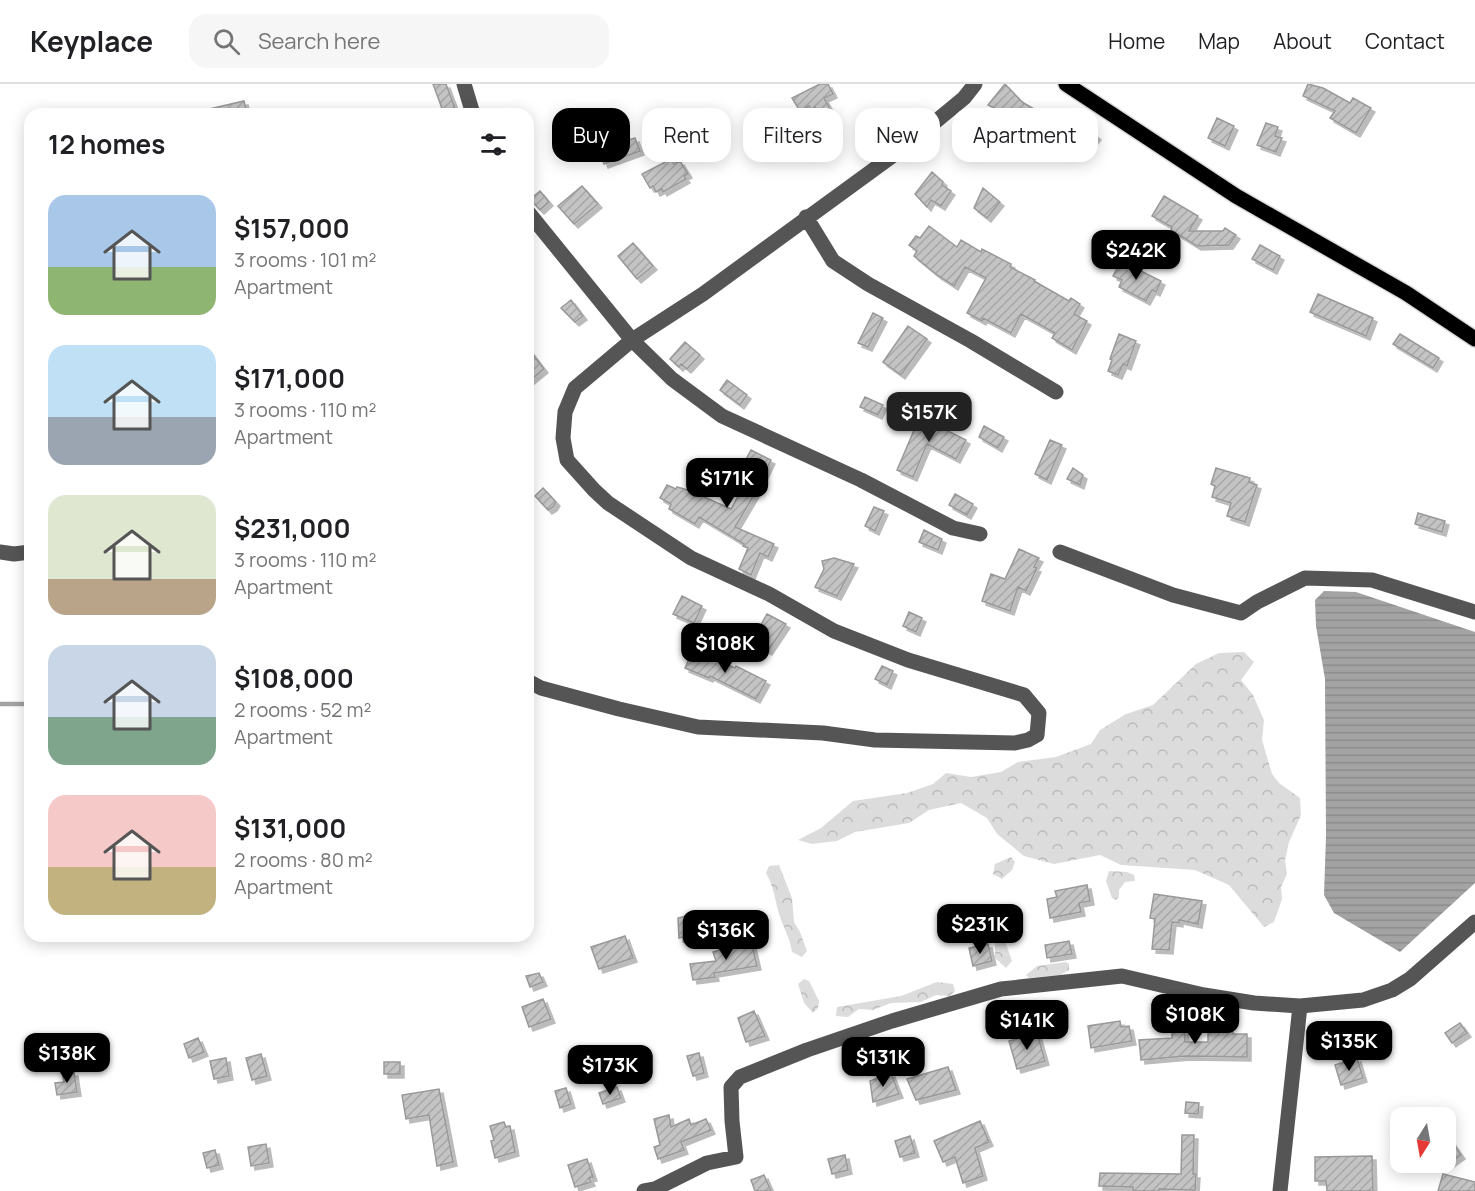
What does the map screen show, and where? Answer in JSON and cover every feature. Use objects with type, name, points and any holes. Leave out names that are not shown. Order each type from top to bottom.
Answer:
[{"type":"main road","points":[[1066,84],[1236,196],[1406,293],[1475,339]]},
{"type":"street","points":[[464,84],[471,108]]},
{"type":"street","points":[[534,684],[619,709],[698,727],[823,733],[898,741],[1015,742],[1028,740],[1037,735],[1039,713],[1024,695],[908,660],[834,631],[769,594],[691,558],[608,503],[594,490],[567,460],[562,438],[565,411],[575,388],[632,340],[703,294],[906,146],[964,98],[975,84]]},
{"type":"street","points":[[806,217],[833,261],[868,284],[971,341],[1056,392]]},
{"type":"street","points":[[534,219],[632,340],[672,379],[722,416],[861,480],[953,528],[980,534]]},
{"type":"street","points":[[0,552],[24,553]]},
{"type":"street","points":[[1060,552],[1173,595],[1241,613],[1257,602],[1305,578],[1372,580],[1475,612]]},
{"type":"street","points":[[644,1191],[655,1189],[707,1163],[736,1157],[732,1121],[732,1087],[740,1077],[807,1050],[892,1021],[1001,989],[1122,976],[1244,1002],[1300,1006],[1363,1000],[1392,990],[1410,979],[1475,922]]},
{"type":"street","points":[[1280,1191],[1300,1006]]},
{"type":"green space","points":[[1244,652],[1254,662],[1241,680],[1253,695],[1264,720],[1262,740],[1272,774],[1279,783],[1300,798],[1301,815],[1289,842],[1285,860],[1287,874],[1281,887],[1282,899],[1274,922],[1264,927],[1229,885],[1195,870],[1121,865],[1100,855],[1054,864],[1024,856],[997,834],[987,818],[961,803],[929,810],[909,823],[855,832],[837,841],[812,844],[798,840],[821,828],[853,801],[907,793],[933,784],[946,773],[971,777],[1001,772],[1018,762],[1056,757],[1091,744],[1100,730],[1126,714],[1153,705],[1196,664],[1219,653]]},
{"type":"green space","points":[[1011,857],[1015,862],[1012,870],[1002,879],[993,874],[995,864]]},
{"type":"green space","points":[[779,865],[792,898],[794,922],[807,951],[802,957],[792,952],[773,888],[766,873],[769,866]]},
{"type":"green space","points":[[1109,871],[1127,872],[1134,875],[1135,881],[1125,882],[1116,900],[1112,898],[1106,881]]},
{"type":"green space","points":[[1001,926],[1011,933],[1006,944],[1012,961],[1006,968],[995,958],[995,931]]},
{"type":"green space","points":[[1066,962],[1069,964],[1069,970],[1060,975],[1029,978],[1026,975],[1037,966]]},
{"type":"green space","points":[[804,979],[809,981],[819,1001],[818,1008],[813,1013],[804,1003],[798,984]]},
{"type":"green space","points":[[937,982],[953,984],[955,991],[950,996],[936,995],[921,1002],[891,1003],[873,1010],[859,1009],[848,1017],[836,1016],[837,1007],[901,996]]},
{"type":"shaded area","points":[[1324,591],[1356,592],[1475,632],[1475,883],[1400,952],[1334,913],[1324,895],[1325,679],[1316,626],[1315,600]]},
{"type":"building","points":[[433,84],[446,84],[455,108],[442,108]]},
{"type":"building","points":[[820,84],[828,84],[833,94],[824,98],[829,108],[810,108],[809,106],[798,108],[792,98]]},
{"type":"building","points":[[1005,84],[1022,102],[1032,108],[994,108],[988,105]]},
{"type":"building","points":[[1308,84],[1323,88],[1350,103],[1353,98],[1371,108],[1356,133],[1330,118],[1335,111],[1303,96]]},
{"type":"building","points":[[244,101],[246,108],[213,108]]},
{"type":"building","points":[[1217,118],[1234,126],[1225,146],[1208,138]]},
{"type":"building","points":[[1266,123],[1278,127],[1275,136],[1282,138],[1276,152],[1257,145]]},
{"type":"building","points":[[635,138],[640,151],[630,155],[630,140]]},
{"type":"building","points":[[665,162],[674,164],[681,162],[688,174],[684,176],[686,179],[663,192],[662,189],[656,192],[653,186],[650,188],[642,174]]},
{"type":"building","points":[[932,172],[943,182],[942,185],[951,191],[941,206],[931,200],[927,207],[915,194]]},
{"type":"building","points":[[582,186],[598,204],[574,224],[558,206]]},
{"type":"building","points":[[983,188],[1000,202],[987,218],[974,208]]},
{"type":"building","points":[[540,191],[549,202],[540,210],[534,203],[534,196]]},
{"type":"building","points":[[1164,196],[1198,216],[1189,231],[1223,231],[1225,228],[1236,235],[1229,245],[1197,246],[1171,230],[1172,227],[1152,216]]},
{"type":"building","points":[[929,226],[957,247],[961,240],[981,252],[982,249],[1011,264],[1010,267],[1069,301],[1071,298],[1080,304],[1074,314],[1087,321],[1072,350],[1052,338],[1055,333],[1021,314],[1011,333],[983,318],[982,321],[967,313],[986,278],[965,267],[954,286],[914,256],[917,251],[909,245],[916,236],[920,238]]},
{"type":"building","points":[[633,243],[653,266],[637,279],[618,256]]},
{"type":"building","points":[[1260,245],[1280,256],[1273,270],[1252,259]]},
{"type":"building","points":[[1121,261],[1161,281],[1156,292],[1152,290],[1146,301],[1119,287],[1122,280],[1113,276]]},
{"type":"building","points":[[1318,294],[1373,318],[1366,336],[1310,312]]},
{"type":"building","points":[[571,300],[583,316],[575,322],[561,308]]},
{"type":"building","points":[[873,313],[883,318],[868,347],[858,343]]},
{"type":"building","points":[[908,326],[927,339],[901,375],[883,362]]},
{"type":"building","points":[[1119,334],[1136,341],[1127,366],[1123,364],[1118,375],[1108,371]]},
{"type":"building","points":[[1400,334],[1439,358],[1433,368],[1393,344]]},
{"type":"building","points":[[685,342],[700,355],[687,369],[681,364],[679,367],[670,359]]},
{"type":"building","points":[[534,356],[544,369],[534,377]]},
{"type":"building","points":[[727,380],[747,395],[740,405],[720,390]]},
{"type":"building","points":[[865,397],[883,405],[878,415],[860,407]]},
{"type":"building","points":[[924,407],[936,412],[932,423],[966,440],[956,459],[927,444],[913,477],[897,470]]},
{"type":"building","points":[[984,426],[1004,437],[998,448],[979,437]]},
{"type":"building","points":[[1050,440],[1062,445],[1047,480],[1035,474]]},
{"type":"building","points":[[751,450],[771,460],[735,527],[774,544],[768,557],[760,553],[751,575],[739,569],[748,548],[743,546],[744,544],[699,517],[695,524],[669,509],[671,504],[660,498],[667,485],[691,491],[731,509],[742,489],[733,484]]},
{"type":"building","points":[[1073,468],[1083,475],[1080,485],[1067,479]]},
{"type":"building","points":[[1216,468],[1250,478],[1249,482],[1257,485],[1245,522],[1227,516],[1231,503],[1212,497],[1215,486],[1211,484]]},
{"type":"building","points":[[543,488],[556,502],[548,510],[535,496]]},
{"type":"building","points":[[955,494],[973,504],[967,515],[949,505]]},
{"type":"building","points":[[874,507],[884,511],[875,531],[865,526]]},
{"type":"building","points":[[1418,513],[1445,521],[1442,532],[1415,524]]},
{"type":"building","points":[[924,530],[942,539],[938,550],[919,542]]},
{"type":"building","points":[[1019,549],[1039,558],[1034,567],[1037,568],[1026,591],[1018,587],[1010,611],[982,601],[991,574],[1005,579]]},
{"type":"building","points":[[834,558],[854,564],[837,596],[815,587],[824,569],[822,561]]},
{"type":"building","points":[[682,596],[702,606],[694,623],[673,614]]},
{"type":"building","points":[[909,612],[922,618],[916,632],[903,626]]},
{"type":"building","points":[[767,614],[786,624],[768,651],[754,644],[761,632],[758,630]]},
{"type":"building","points":[[693,649],[766,681],[756,699],[710,676],[709,678],[685,668]]},
{"type":"building","points":[[882,666],[893,671],[887,685],[875,679]]},
{"type":"building","points":[[1087,885],[1090,901],[1079,903],[1081,912],[1050,918],[1047,899],[1057,897],[1055,891]]},
{"type":"building","points":[[1154,894],[1202,901],[1198,924],[1179,920],[1179,923],[1172,922],[1169,950],[1152,949],[1155,919],[1150,918]]},
{"type":"building","points":[[708,911],[711,930],[679,938],[678,918]]},
{"type":"building","points":[[625,936],[633,958],[599,969],[591,947]]},
{"type":"building","points":[[751,940],[757,966],[714,973],[715,977],[693,980],[690,964],[716,961],[713,952]]},
{"type":"building","points":[[1069,941],[1072,954],[1047,958],[1045,945]]},
{"type":"building","points":[[988,944],[992,961],[973,966],[969,948]]},
{"type":"building","points":[[539,973],[543,982],[530,987],[526,976]]},
{"type":"building","points":[[543,999],[551,1019],[529,1027],[522,1007]]},
{"type":"building","points":[[754,1011],[765,1036],[746,1042],[738,1018]]},
{"type":"building","points":[[1120,1021],[1121,1027],[1129,1026],[1132,1041],[1091,1048],[1088,1026]]},
{"type":"building","points":[[1184,1022],[1185,1042],[1208,1042],[1208,1031],[1233,1031],[1233,1034],[1247,1034],[1247,1057],[1186,1056],[1141,1060],[1139,1040],[1172,1038],[1172,1023]]},
{"type":"building","points":[[1460,1023],[1467,1033],[1452,1043],[1445,1033]]},
{"type":"building","points":[[1037,1033],[1045,1061],[1017,1069],[1009,1041]]},
{"type":"building","points":[[198,1038],[204,1052],[189,1058],[184,1044]]},
{"type":"building","points":[[699,1053],[704,1073],[693,1076],[687,1056]]},
{"type":"building","points":[[261,1054],[267,1076],[252,1080],[246,1058]]},
{"type":"building","points":[[226,1058],[229,1076],[214,1079],[210,1061]]},
{"type":"building","points":[[1357,1058],[1363,1078],[1341,1085],[1335,1065]]},
{"type":"building","points":[[384,1062],[400,1062],[400,1074],[384,1074]]},
{"type":"building","points":[[948,1067],[956,1090],[916,1100],[907,1079]]},
{"type":"building","points":[[74,1072],[77,1092],[57,1095],[55,1083],[64,1082],[62,1073]]},
{"type":"building","points":[[891,1073],[899,1094],[873,1102],[870,1081]]},
{"type":"building","points":[[617,1087],[621,1098],[603,1104],[599,1093]]},
{"type":"building","points":[[566,1088],[571,1104],[560,1108],[555,1091]]},
{"type":"building","points":[[439,1089],[453,1162],[437,1166],[429,1115],[406,1119],[402,1095]]},
{"type":"building","points":[[1186,1102],[1199,1103],[1198,1114],[1185,1113]]},
{"type":"building","points":[[669,1115],[671,1127],[689,1119],[691,1125],[706,1119],[711,1130],[681,1142],[684,1150],[658,1159],[654,1147],[660,1145],[654,1119]]},
{"type":"building","points":[[980,1121],[989,1142],[975,1148],[983,1176],[963,1183],[955,1157],[943,1162],[934,1141]]},
{"type":"building","points":[[504,1122],[506,1127],[510,1126],[515,1152],[495,1158],[490,1126]]},
{"type":"building","points":[[1182,1135],[1194,1135],[1195,1190],[1133,1191],[1133,1187],[1099,1186],[1100,1173],[1181,1174]]},
{"type":"building","points":[[910,1136],[915,1153],[900,1157],[895,1141]]},
{"type":"building","points":[[266,1144],[269,1163],[251,1166],[248,1147]]},
{"type":"building","points":[[1456,1148],[1461,1155],[1456,1159]]},
{"type":"building","points":[[215,1150],[219,1165],[207,1168],[203,1153]]},
{"type":"building","points":[[845,1155],[848,1170],[832,1174],[828,1159]]},
{"type":"building","points":[[1372,1156],[1373,1191],[1327,1191],[1326,1181],[1315,1181],[1315,1157]]},
{"type":"building","points":[[587,1159],[593,1177],[589,1178],[591,1182],[575,1187],[568,1165]]},
{"type":"building","points":[[1443,1174],[1475,1182],[1475,1191],[1438,1191]]},
{"type":"building","points":[[764,1175],[771,1191],[755,1191],[751,1180]]},
{"type":"waterway","points":[[0,704],[24,704]]}]
